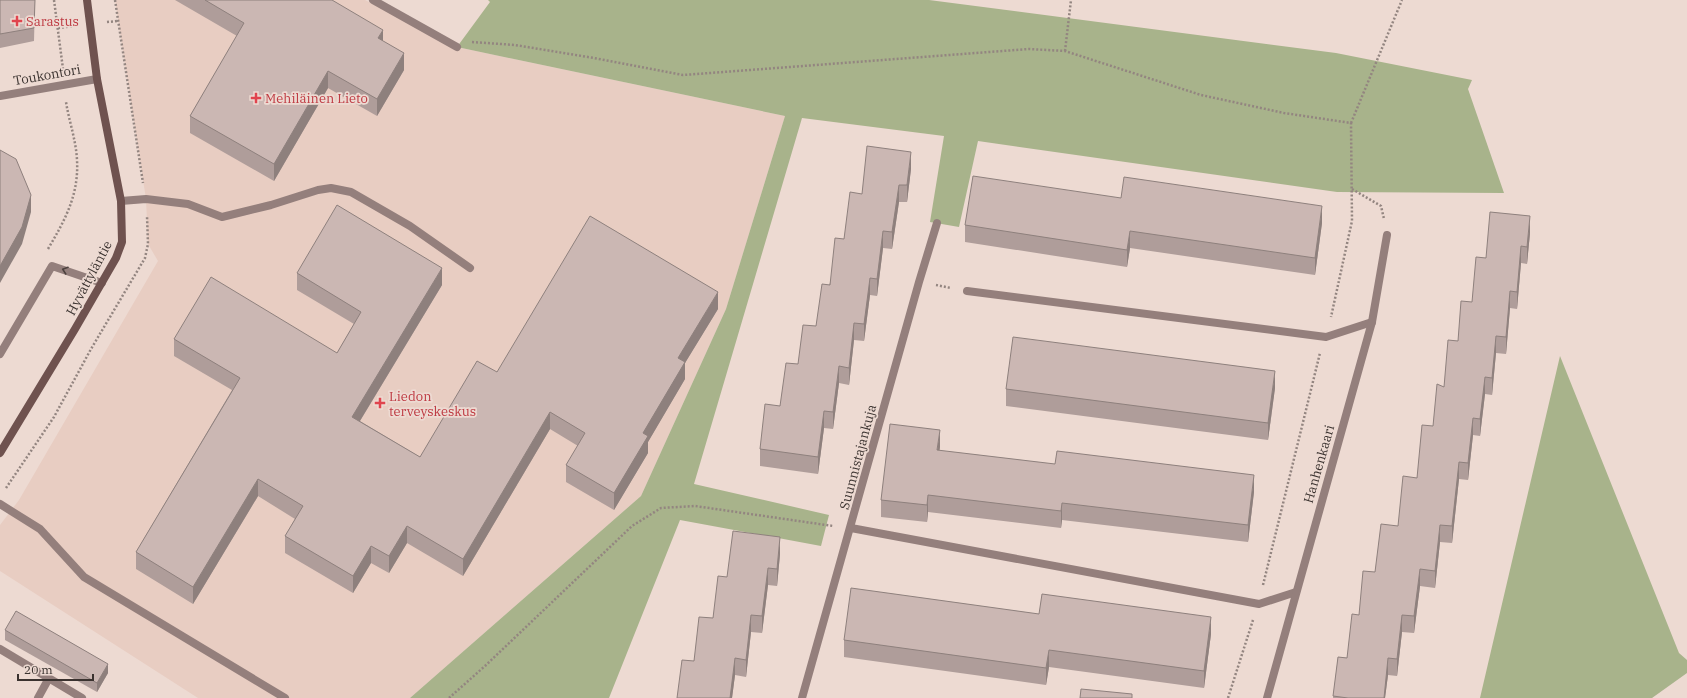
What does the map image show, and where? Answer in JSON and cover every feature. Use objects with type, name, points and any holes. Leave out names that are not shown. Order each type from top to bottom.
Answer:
[{"type":"street","name":"Hyvättyläntie","points":[[0,453],[76,329],[116,258],[122,242],[121,201],[97,79],[87,0]]},
{"type":"street","points":[[373,0],[457,47]]},
{"type":"street","name":"Toukontori","points":[[0,96],[97,79]]},
{"type":"street","points":[[121,201],[146,199],[188,204],[222,217],[271,205],[318,190],[331,188],[351,192],[410,226],[470,268]]},
{"type":"street","name":"Suunnistajankuja","points":[[802,698],[937,223]]},
{"type":"street","name":"Hanhenkaari","points":[[1267,698],[1372,322],[1387,235]]},
{"type":"street","points":[[0,354],[52,266],[102,283]]},
{"type":"street","points":[[967,291],[1326,337],[1372,322]]},
{"type":"street","points":[[0,504],[40,529],[84,577],[285,698]]},
{"type":"street","points":[[851,528],[1259,604],[1296,592]]},
{"type":"street","points":[[0,649],[82,698]]},
{"type":"street","points":[[38,698],[49,678]]},
{"type":"path","points":[[46,253],[63,224],[75,194],[77,160],[69,122],[54,0]]},
{"type":"path","points":[[1065,51],[1071,0]]},
{"type":"path","points":[[1228,698],[1259,604],[1320,354],[1326,337],[1352,222],[1351,123],[1402,0]]},
{"type":"path","points":[[457,47],[475,42],[515,45],[684,75],[1029,49],[1065,51],[1201,95],[1284,113],[1351,123]]},
{"type":"path","points":[[1351,189],[1380,206],[1387,235]]},
{"type":"path","points":[[919,282],[967,291]]},
{"type":"path","points":[[449,698],[485,666],[632,526],[661,508],[695,506],[851,528]]},
{"type":"shaded area","name":"Liedon terveyskeskus","points":[[115,0],[365,0],[457,47],[785,116],[726,309],[641,496],[410,698],[198,698],[0,571],[0,525],[19,500],[158,261],[148,244],[146,199]]},
{"type":"green space","points":[[488,0],[929,0],[1336,53],[1472,80],[1468,89],[1504,193],[1337,192],[978,141],[959,227],[930,222],[944,136],[802,118],[694,484],[829,515],[821,546],[680,520],[609,698],[410,698],[641,496],[726,309],[785,116],[457,47],[490,2]]},
{"type":"green space","points":[[1560,356],[1679,653],[1687,660],[1687,673],[1652,698],[1480,698]]},
{"type":"building","name":"Sarastus","points":[[0,0],[35,0],[34,28],[0,34]]},
{"type":"building","points":[[205,0],[332,0],[383,30],[378,38],[404,53],[377,99],[328,71],[274,164],[190,116],[244,23]]},
{"type":"building","points":[[867,146],[911,152],[907,185],[899,185],[892,232],[883,231],[877,279],[870,278],[864,324],[854,323],[849,368],[839,366],[833,412],[824,411],[818,457],[760,449],[765,404],[780,406],[786,363],[798,364],[803,325],[816,326],[822,284],[830,285],[835,238],[844,239],[850,192],[862,194]]},
{"type":"building","points":[[0,150],[16,159],[31,195],[22,227],[0,266]]},
{"type":"building","points":[[973,176],[1121,198],[1124,177],[1322,206],[1315,258],[1130,231],[1127,250],[965,225]]},
{"type":"building","points":[[337,205],[442,268],[352,417],[420,457],[477,361],[497,372],[590,216],[718,292],[678,358],[685,362],[643,433],[648,436],[614,493],[566,465],[585,433],[550,412],[463,559],[407,526],[389,556],[371,546],[353,576],[285,536],[303,506],[258,479],[193,587],[136,552],[240,378],[174,339],[211,277],[337,353],[361,312],[297,273]]},
{"type":"building","points":[[1490,212],[1530,216],[1527,247],[1521,246],[1517,292],[1510,291],[1506,337],[1496,336],[1492,378],[1485,377],[1480,419],[1473,418],[1468,463],[1459,462],[1452,526],[1440,525],[1435,571],[1420,569],[1414,616],[1402,615],[1397,659],[1388,658],[1384,698],[1348,698],[1333,696],[1338,657],[1347,658],[1352,614],[1359,615],[1363,571],[1375,572],[1381,524],[1398,526],[1403,476],[1417,478],[1422,425],[1433,426],[1437,384],[1444,387],[1448,340],[1458,341],[1461,301],[1472,302],[1476,257],[1486,258]]},
{"type":"building","points":[[1013,337],[1275,371],[1268,423],[1006,389]]},
{"type":"building","points":[[890,424],[940,430],[937,450],[1055,464],[1057,451],[1254,475],[1248,525],[1062,503],[1061,511],[928,495],[927,505],[881,500]]},
{"type":"building","points":[[733,531],[780,537],[777,569],[768,568],[762,616],[751,615],[746,660],[735,658],[730,698],[677,698],[682,660],[694,661],[699,617],[713,618],[718,576],[727,577]]},
{"type":"building","points":[[851,588],[1039,614],[1042,594],[1211,617],[1204,671],[1049,650],[1046,668],[844,640]]},
{"type":"building","points":[[16,611],[108,664],[97,683],[5,630]]},
{"type":"building","points":[[1081,689],[1132,694],[1132,698],[1080,698]]},
{"type":"place","name":"Sarastus","points":[[17,21]]},
{"type":"place","name":"Mehiläinen Lieto","points":[[256,98]]},
{"type":"place","name":"Liedon terveyskeskus","points":[[380,403]]}]
